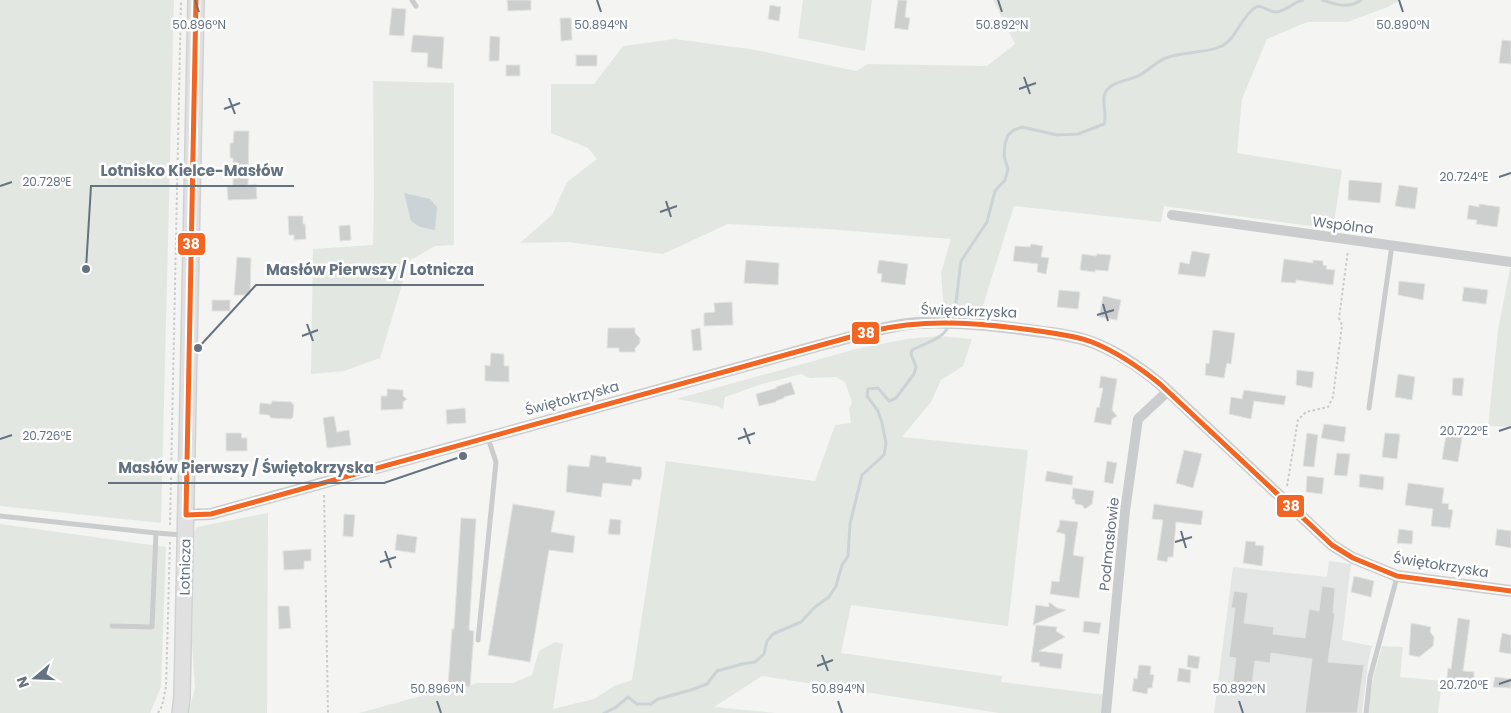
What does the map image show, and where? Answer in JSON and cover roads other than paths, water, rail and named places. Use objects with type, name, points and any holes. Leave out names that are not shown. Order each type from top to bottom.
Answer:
[{"type":"main road","name":"Lotnicza","points":[[180,713],[186,535],[196,0]]},
{"type":"street","name":"Wspólna","points":[[1172,215],[1511,262]]},
{"type":"street","name":"Świętokrzyska","points":[[186,515],[210,514],[887,328],[917,324],[962,324],[1026,329],[1072,336],[1097,344],[1122,356],[1144,370],[1168,391],[1332,545],[1352,558],[1397,576],[1511,591]]},
{"type":"street","name":"Podmasłowie","points":[[1106,713],[1125,511],[1138,419],[1168,391]]},
{"type":"lane","points":[[412,0],[416,6]]},
{"type":"lane","points":[[1369,408],[1392,244]]},
{"type":"lane","points":[[478,640],[496,462],[488,437]]},
{"type":"lane","points":[[0,516],[170,535],[186,535]]},
{"type":"lane","points":[[112,626],[152,627],[156,533]]},
{"type":"lane","points":[[1366,713],[1370,677],[1397,576]]},
{"type":"waterway","points":[[952,319],[955,311],[961,261],[987,222],[995,191],[1005,180],[1008,169],[1004,156],[1008,135],[1022,127],[1057,135],[1078,134],[1104,124],[1104,95],[1113,85],[1140,75],[1166,58],[1222,46],[1227,43],[1254,8],[1260,7],[1279,12],[1303,0]]},
{"type":"waterway","points":[[1322,0],[1338,5],[1352,4],[1361,0]]},
{"type":"waterway","points":[[604,713],[615,708],[628,697],[637,704],[651,704],[658,699],[707,684],[717,671],[755,662],[764,654],[767,641],[773,634],[801,622],[815,607],[829,597],[836,586],[842,565],[848,556],[850,524],[862,475],[884,455],[886,443],[882,423],[878,411],[867,396],[868,389],[878,388],[889,401],[896,398],[914,374],[916,367],[911,354],[912,350],[942,335],[948,327]]},
{"type":"place","name":"Lotnisko Kielce-Masłów","points":[[86,269]]},
{"type":"place","name":"Masłów Pierwszy / Lotnicza","points":[[198,348]]},
{"type":"place","name":"Masłów Pierwszy / Świętokrzyska","points":[[463,456]]}]
